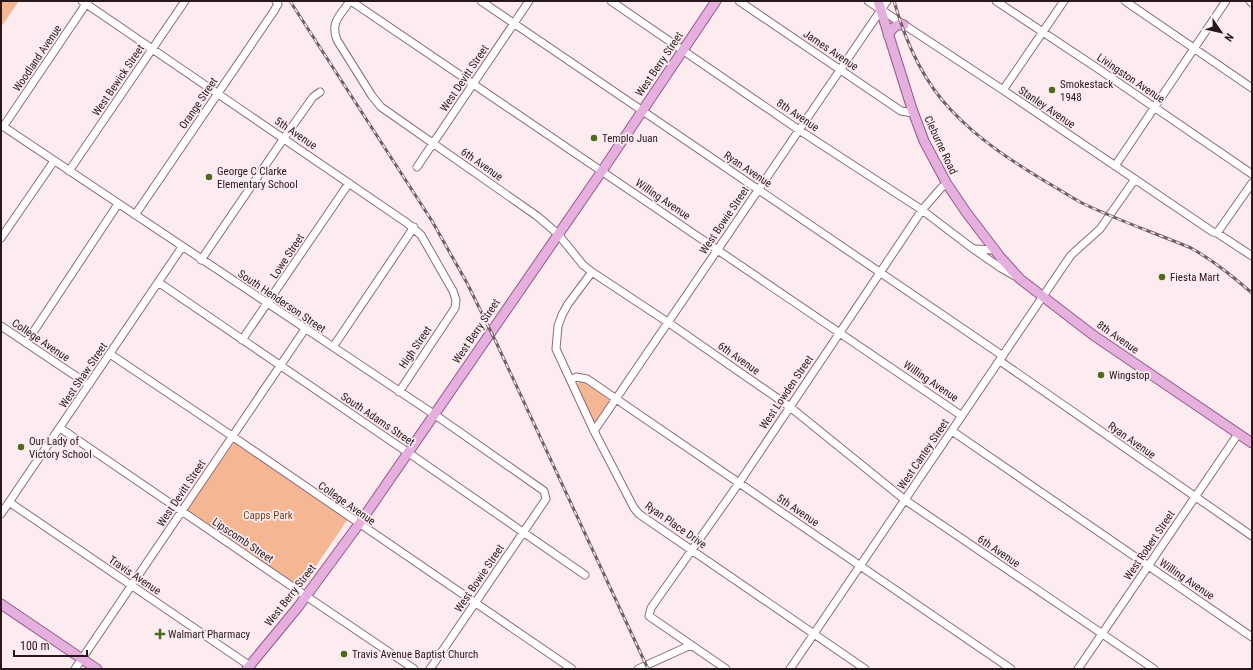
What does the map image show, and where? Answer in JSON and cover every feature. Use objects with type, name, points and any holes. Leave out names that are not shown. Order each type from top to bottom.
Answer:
[{"type":"main road","name":"West Berry Street","points":[[248,667],[306,596],[359,524],[716,1]]},
{"type":"main road","name":"Cleburne Road","points":[[878,1],[913,113],[927,148],[947,184],[966,212],[994,250],[1020,279]]},
{"type":"main road","points":[[888,35],[892,28],[901,24],[904,25]]},
{"type":"main road","name":"8th Avenue","points":[[1020,279],[1093,335],[1252,443]]},
{"type":"main road","points":[[1,604],[97,669]]},
{"type":"street","name":"West Bewick Street","points":[[69,171],[185,1]]},
{"type":"street","name":"6th Avenue","points":[[350,1],[334,24],[334,32],[337,40],[372,96],[381,107],[537,216],[558,234],[583,265],[592,272],[669,322],[790,407],[905,500],[1154,669]]},
{"type":"street","name":"Willing Avenue","points":[[350,1],[472,85],[602,170],[962,416]]},
{"type":"street","name":"Ryan Avenue","points":[[481,1],[880,272],[1195,498],[1252,536]]},
{"type":"street","name":"West Devitt Street","points":[[417,167],[529,1]]},
{"type":"street","name":"8th Avenue","points":[[611,1],[799,130],[922,210],[972,248],[1020,279]]},
{"type":"street","name":"James Avenue","points":[[739,1],[901,111],[913,113]]},
{"type":"street","name":"Stanley Avenue","points":[[868,1],[1252,256]]},
{"type":"street","name":"West Bowie Street","points":[[594,431],[887,1]]},
{"type":"street","name":"Livingston Avenue","points":[[996,1],[1252,174]]},
{"type":"street","points":[[1003,90],[1064,1]]},
{"type":"street","points":[[1125,1],[1252,88]]},
{"type":"street","points":[[1115,166],[1226,1]]},
{"type":"street","name":"5th Avenue","points":[[86,2],[152,49],[414,227],[421,235],[454,291],[456,300],[455,308],[450,315]]},
{"type":"street","name":"Woodland Avenue","points":[[2,126],[86,2]]},
{"type":"street","name":"Orange Street","points":[[135,215],[274,11],[277,2]]},
{"type":"street","points":[[201,260],[313,97],[320,92]]},
{"type":"street","name":"South Henderson Street","points":[[2,126],[434,415],[544,491],[546,499]]},
{"type":"street","points":[[1,238],[54,161]]},
{"type":"street","name":"West Cantey Street","points":[[790,669],[1071,255],[1100,229],[1135,179]]},
{"type":"street","name":"Lowe Street","points":[[242,340],[268,304],[349,183]]},
{"type":"street","points":[[1215,232],[1252,183]]},
{"type":"street","name":"West Lowden Street","points":[[691,645],[650,616],[651,608],[739,483],[922,210],[942,187],[947,184]]},
{"type":"street","points":[[26,343],[118,204]]},
{"type":"street","points":[[333,348],[414,227]]},
{"type":"street","name":"West Shaw Street","points":[[1,514],[182,247]]},
{"type":"street","points":[[972,248],[994,250]]},
{"type":"street","name":"Ryan Place Drive","points":[[592,272],[568,304],[558,326],[556,349],[594,431],[634,508],[639,514],[692,551],[865,669]]},
{"type":"street","name":"South Adams Street","points":[[158,282],[408,452],[585,575]]},
{"type":"street","name":"High Street","points":[[399,392],[450,315]]},
{"type":"street","name":"College Avenue","points":[[1,326],[89,385]]},
{"type":"street","name":"West Devitt Street","points":[[75,669],[305,329]]},
{"type":"street","name":"College Avenue","points":[[110,354],[572,669]]},
{"type":"street","name":"5th Avenue","points":[[571,380],[576,377],[586,379],[1011,669]]},
{"type":"street","name":"Lipscomb Street","points":[[60,428],[414,669]]},
{"type":"street","name":"Willing Avenue","points":[[952,431],[1252,637]]},
{"type":"street","name":"West Robert Street","points":[[1078,669],[1238,434]]},
{"type":"street","name":"West Bowie Street","points":[[430,669],[546,499]]},
{"type":"street","name":"Travis Avenue","points":[[9,502],[248,667]]},
{"type":"street","points":[[638,669],[691,645],[726,669]]},
{"type":"green space","points":[[1,1],[19,1],[1,27]]},
{"type":"green space","points":[[581,381],[611,401],[595,426],[577,386]]},
{"type":"green space","name":"Capps Park","points":[[235,441],[348,519],[301,588],[187,510]]},
{"type":"railway","points":[[290,1],[432,221],[467,283],[496,342],[648,669]]},
{"type":"railway","points":[[894,1],[909,45],[932,86],[951,110],[985,141],[1022,167],[1082,203],[1122,221],[1191,248],[1215,263],[1252,293]]},
{"type":"place","name":"Smokestack 1948","points":[[1052,90]]},
{"type":"place","name":"Templo Juan","points":[[594,138]]},
{"type":"place","name":"George C Clarke Elementary School","points":[[209,177]]},
{"type":"place","name":"Fiesta Mart","points":[[1162,277]]},
{"type":"place","name":"Wingstop","points":[[1101,375]]},
{"type":"place","name":"Our Lady of Victory School","points":[[21,447]]},
{"type":"place","name":"Walmart Pharmacy","points":[[160,634]]},
{"type":"place","name":"Travis Avenue Baptist Church","points":[[344,654]]}]
